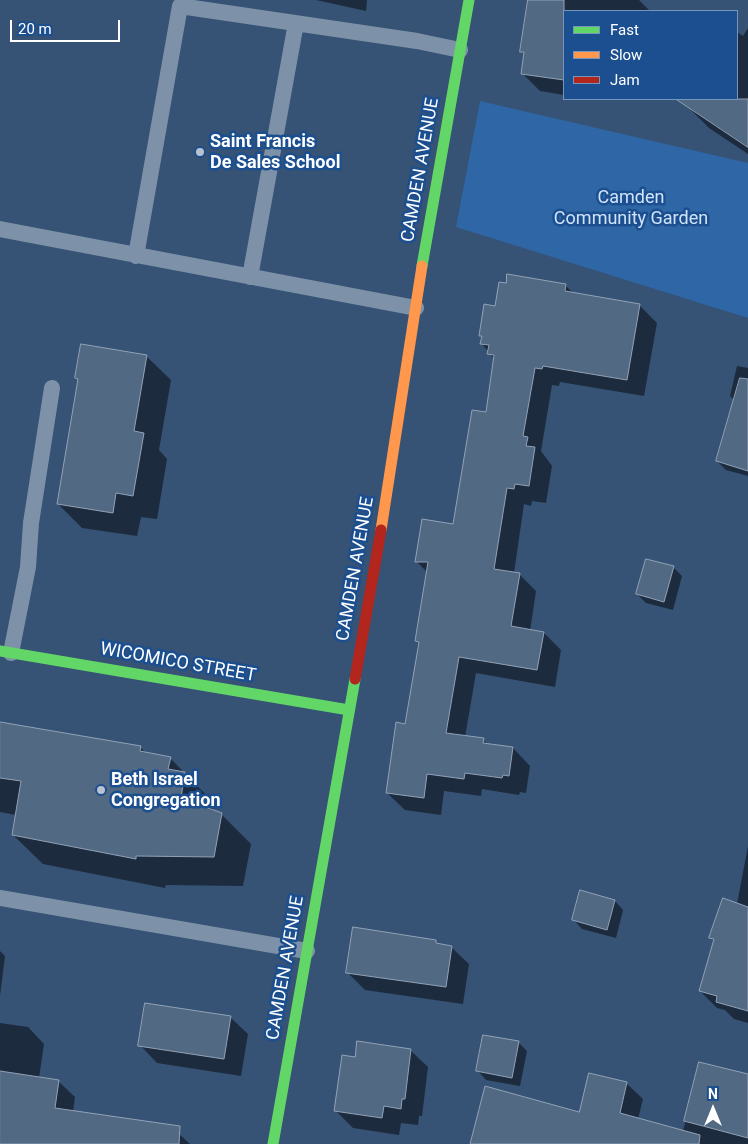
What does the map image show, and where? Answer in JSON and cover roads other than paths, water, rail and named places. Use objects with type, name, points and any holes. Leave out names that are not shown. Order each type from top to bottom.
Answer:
[{"type":"street","name":"CAMDEN AVENUE","points":[[273,1144],[374,575],[416,308],[468,0]]},
{"type":"street","name":"WICOMICO STREET","points":[[5,652],[349,710]]},
{"type":"lane","points":[[136,256],[180,6],[417,41],[460,50]]},
{"type":"lane","points":[[250,277],[296,24]]},
{"type":"lane","points":[[0,229],[416,308]]},
{"type":"lane","points":[[5,652],[28,567],[30,523],[52,388]]},
{"type":"lane","points":[[0,898],[307,950]]},
{"type":"place","name":"Saint Francis De Sales School","points":[[200,152]]},
{"type":"place","name":"Beth Israel Congregation","points":[[101,790]]},
{"type":"park label","name":"Camden Community Garden","points":[[631,208]]}]
